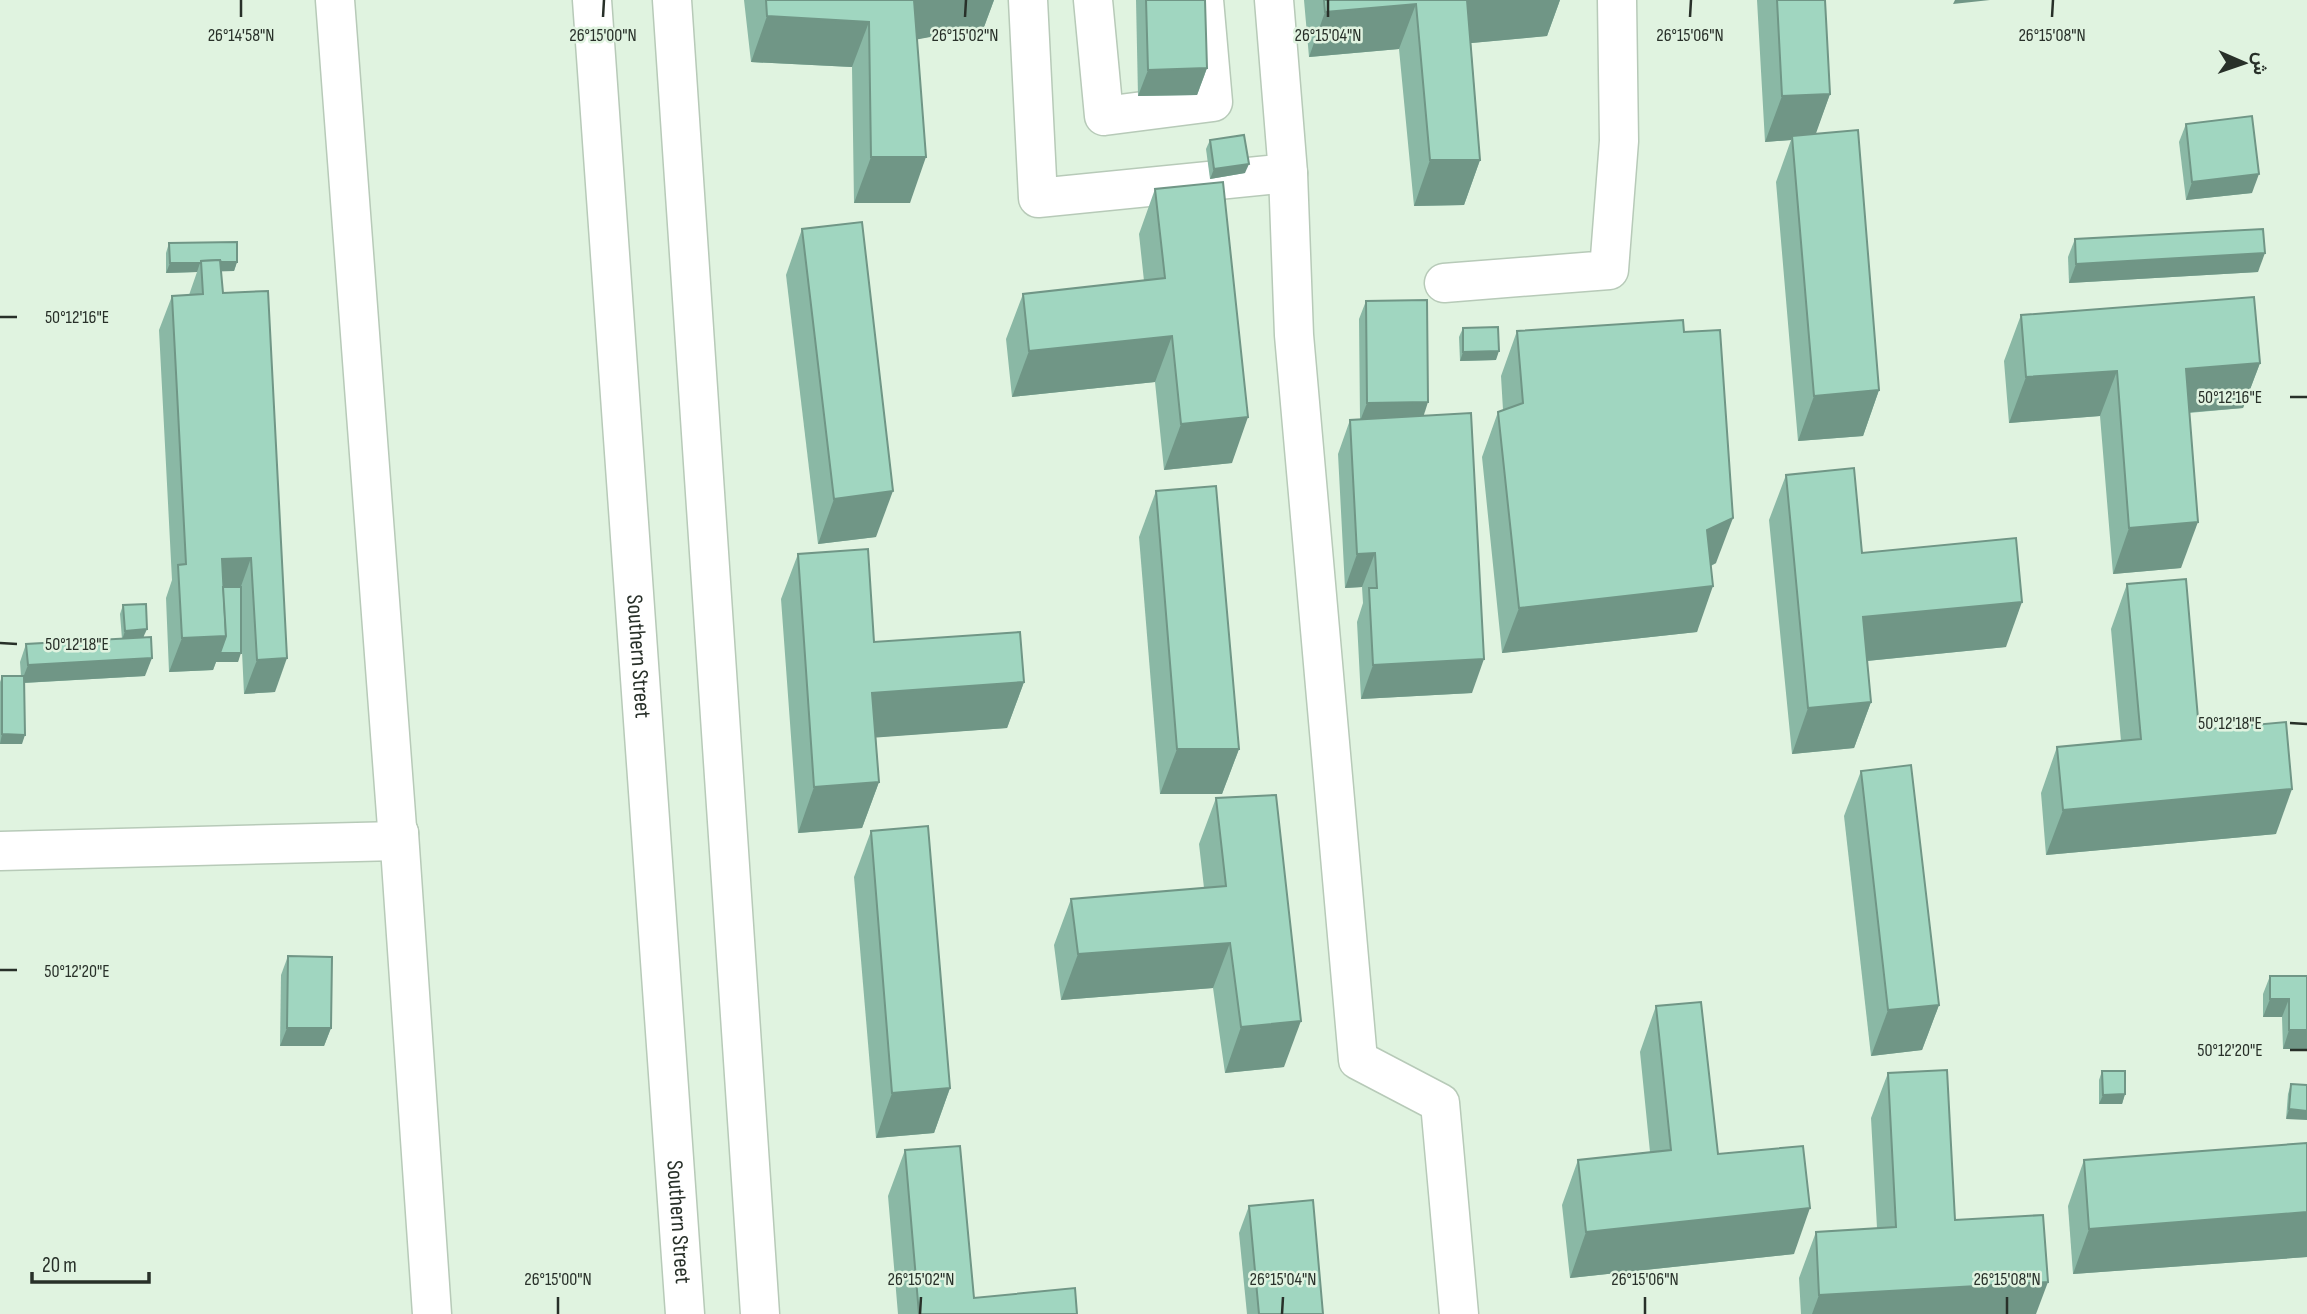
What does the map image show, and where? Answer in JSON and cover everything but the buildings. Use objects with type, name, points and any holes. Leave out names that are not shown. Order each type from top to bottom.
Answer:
[{"type":"street","points":[[335,0],[398,841]]},
{"type":"street","name":"Southern Street","points":[[592,0],[685,1314]]},
{"type":"street","points":[[672,0],[760,1314]]},
{"type":"street","points":[[1028,0],[1038,198],[1288,173]]},
{"type":"street","points":[[1093,0],[1104,116],[1213,102],[1204,0]]},
{"type":"street","points":[[1274,0],[1288,173],[1294,335],[1358,1060],[1440,1103],[1459,1314]]},
{"type":"street","points":[[1444,283],[1609,270],[1619,141],[1617,0]]},
{"type":"street","points":[[398,841],[399,833],[432,1314]]},
{"type":"street","points":[[0,851],[398,841]]}]
